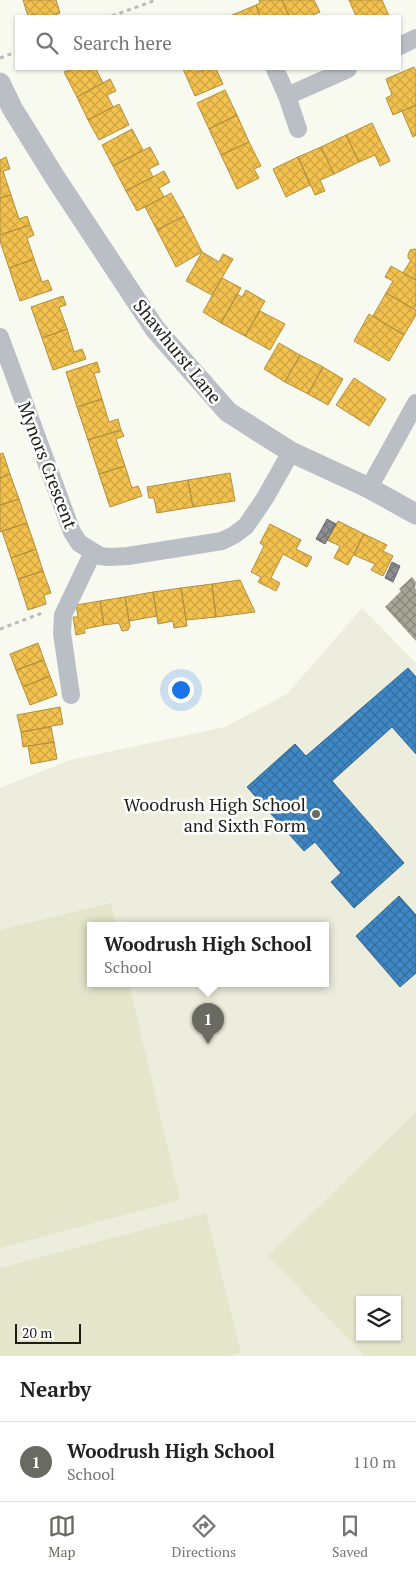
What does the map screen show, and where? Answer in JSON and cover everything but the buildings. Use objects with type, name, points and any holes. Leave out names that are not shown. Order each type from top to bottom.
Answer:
[{"type":"street","points":[[401,46],[416,38]]},
{"type":"street","points":[[275,70],[298,128]]},
{"type":"street","points":[[287,96],[346,70]]},
{"type":"street","name":"Shawhurst Lane","points":[[0,84],[12,108],[56,179],[155,329],[228,412],[291,452],[369,488],[416,514]]},
{"type":"street","name":"Mynors Crescent","points":[[0,337],[72,532],[80,543],[93,552]]},
{"type":"street","points":[[369,488],[416,402]]},
{"type":"street","points":[[71,695],[62,633],[63,614],[93,552],[100,556],[128,556],[222,541],[234,535],[246,526],[265,498],[291,452]]},
{"type":"path","points":[[115,15],[156,0]]},
{"type":"path","points":[[0,58],[15,52]]},
{"type":"shaded area","points":[[362,608],[416,663],[416,1356],[0,1356],[0,788],[70,760],[225,727],[287,694]]},
{"type":"shaded area","points":[[111,903],[115,922],[87,922],[87,987],[130,987],[180,1200],[0,1248],[0,930]]},
{"type":"shaded area","points":[[416,1112],[416,1356],[365,1356],[268,1256]]},
{"type":"shaded area","points":[[206,1213],[241,1353],[227,1356],[0,1356],[0,1268]]},
{"type":"place","name":"Woodrush High School and Sixth Form","points":[[316,814]]},
{"type":"place","name":"Woodrush High School","points":[[208,1044]]}]
